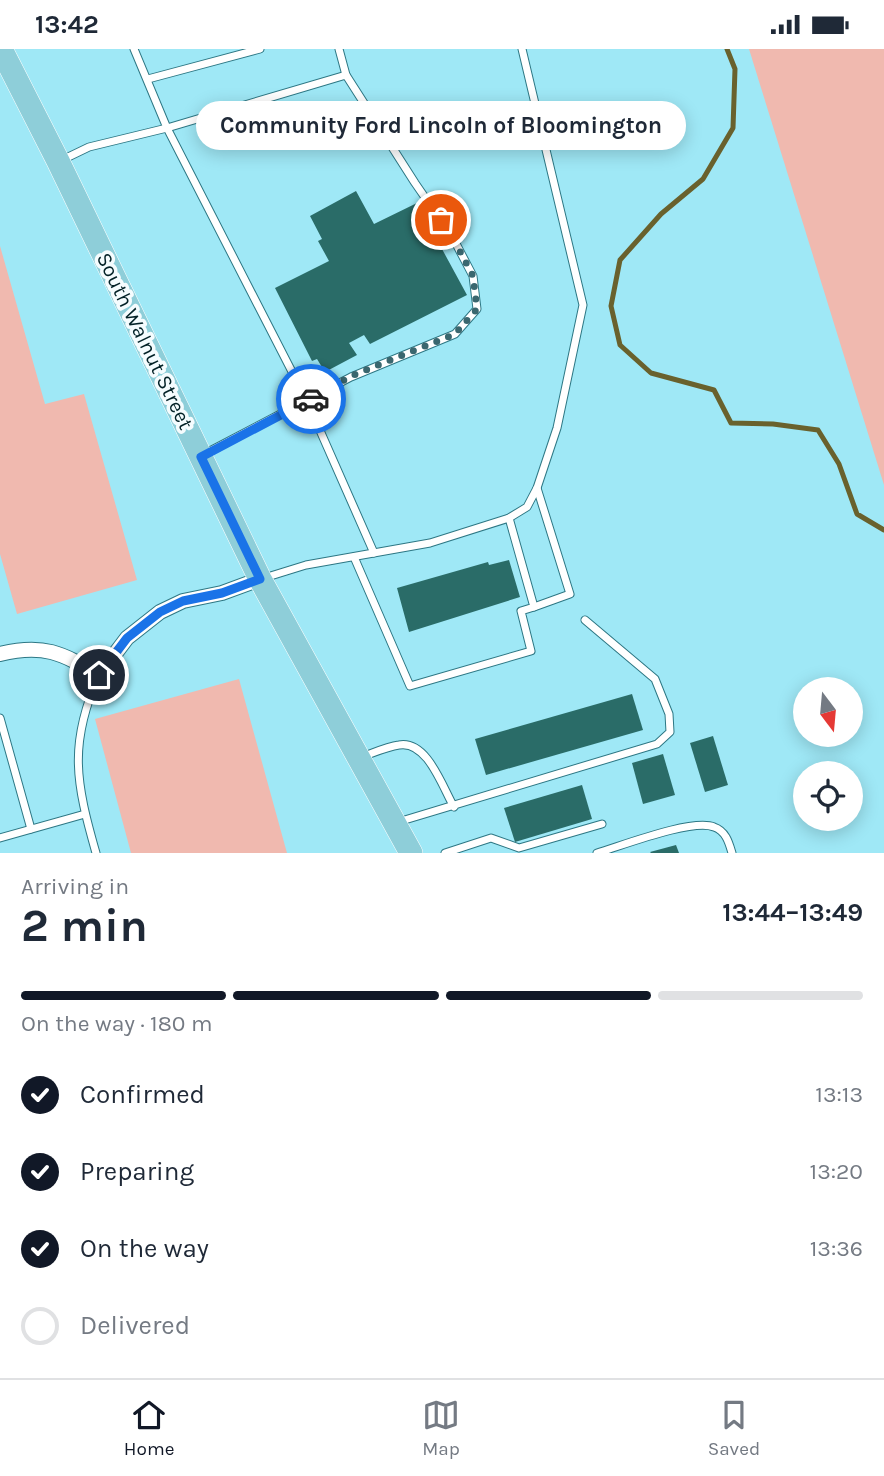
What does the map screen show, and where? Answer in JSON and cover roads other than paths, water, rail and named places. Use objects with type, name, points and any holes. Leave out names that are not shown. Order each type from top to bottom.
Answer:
[{"type":"main road","name":"South Walnut Street","points":[[1,49],[260,579],[411,853]]},
{"type":"street","points":[[0,654],[26,649],[52,651],[67,656],[99,675],[127,638],[160,612],[183,601],[222,593],[260,579]]},
{"type":"lane","points":[[134,49],[167,128],[307,401],[374,554]]},
{"type":"lane","points":[[148,79],[260,49]]},
{"type":"lane","points":[[201,457],[351,376],[455,334],[477,309],[473,276],[453,238],[346,75],[339,49]]},
{"type":"lane","points":[[260,579],[306,565],[430,543],[509,518],[527,507],[537,488],[557,428],[583,305],[522,49]]},
{"type":"lane","points":[[58,161],[89,147],[167,128],[346,75]]},
{"type":"lane","points":[[354,557],[410,686],[531,651],[521,611],[570,594],[537,488]]},
{"type":"lane","points":[[509,518],[534,607]]},
{"type":"lane","points":[[394,823],[657,744],[670,732],[669,714],[655,679],[585,620]]},
{"type":"lane","points":[[96,853],[81,798],[77,752],[87,702],[99,675]]},
{"type":"lane","points":[[0,717],[31,829]]},
{"type":"lane","points":[[359,758],[399,744],[412,745],[422,751],[454,807]]},
{"type":"lane","points":[[0,838],[85,814]]},
{"type":"lane","points":[[445,853],[491,838],[519,848],[602,824]]},
{"type":"lane","points":[[597,853],[693,825],[715,827],[727,838],[732,853]]},
{"type":"waterway","points":[[727,49],[735,69],[733,128],[703,179],[661,214],[620,260],[611,306],[620,345],[651,373],[714,390],[731,423],[773,424],[818,430],[839,464],[857,514],[884,530]]},
{"type":"place","name":"Community Ford Lincoln of Bloomington","points":[[441,220]]}]
